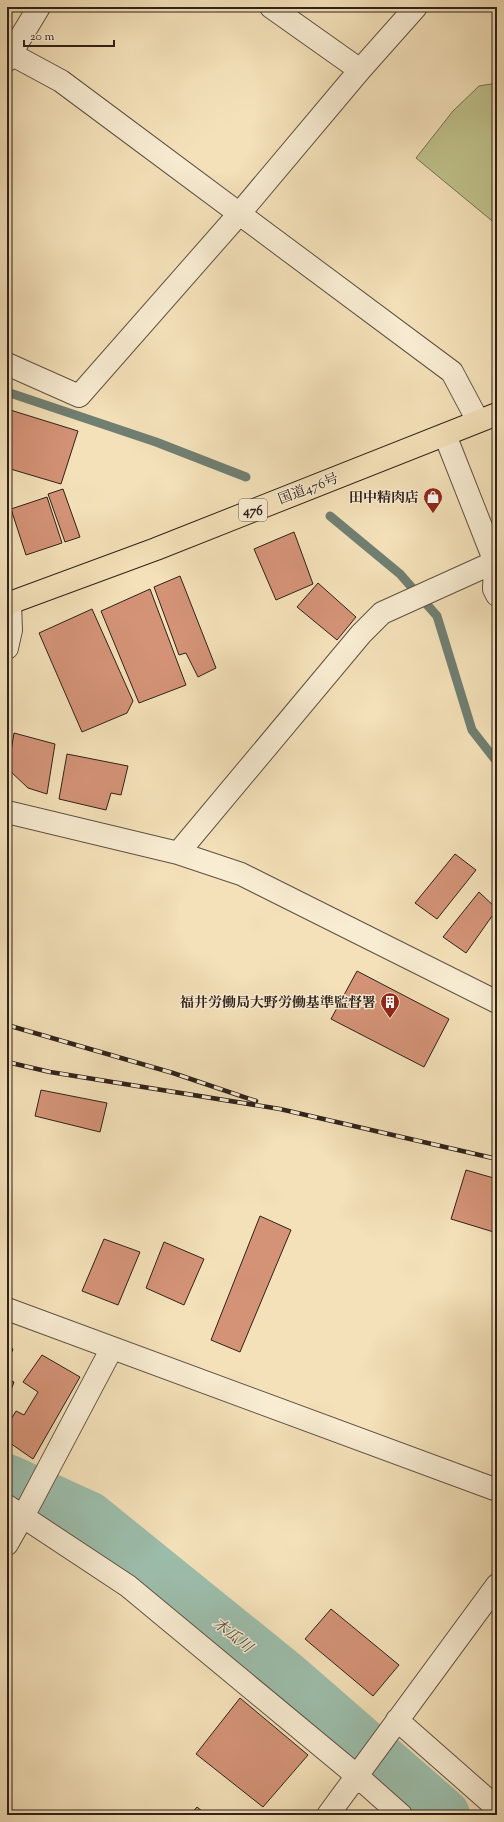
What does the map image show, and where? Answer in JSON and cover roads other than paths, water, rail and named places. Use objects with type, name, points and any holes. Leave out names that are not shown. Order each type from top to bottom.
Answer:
[{"type":"highway","name":"国道476号","points":[[8,604],[156,548],[488,417]]},
{"type":"street","points":[[39,7],[9,57],[62,82],[452,372],[488,417]]},
{"type":"street","points":[[271,7],[360,70]]},
{"type":"street","points":[[7,364],[79,396],[240,214],[360,70],[416,7]]},
{"type":"street","points":[[445,435],[496,562],[494,589],[497,594]]},
{"type":"street","points":[[178,853],[361,634],[382,613],[496,562]]},
{"type":"street","points":[[7,648],[11,630],[8,604]]},
{"type":"street","points":[[7,812],[178,853],[241,874],[497,1002]]},
{"type":"street","points":[[7,1309],[497,1490]]},
{"type":"street","points":[[7,1544],[19,1510],[44,1476],[112,1348]]},
{"type":"street","points":[[19,1510],[128,1586],[361,1768],[401,1815]]},
{"type":"street","points":[[328,1815],[361,1768],[497,1585]]},
{"type":"street","points":[[392,1727],[497,1808]]},
{"type":"waterway","points":[[7,392],[156,442],[246,477]]},
{"type":"waterway","points":[[330,516],[400,574],[437,616],[472,730],[497,762]]},
{"type":"waterway","name":"木瓜川","points":[[7,1481],[88,1518],[287,1679],[443,1815]]},
{"type":"railway","points":[[7,1025],[173,1073],[256,1101]]},
{"type":"railway","points":[[7,1062],[50,1072],[280,1109],[497,1159]]},
{"type":"place","name":"田中精肉店","points":[[433,514]]},
{"type":"place","name":"福井労働局大野労働基準監督署","points":[[390,1019]]}]
